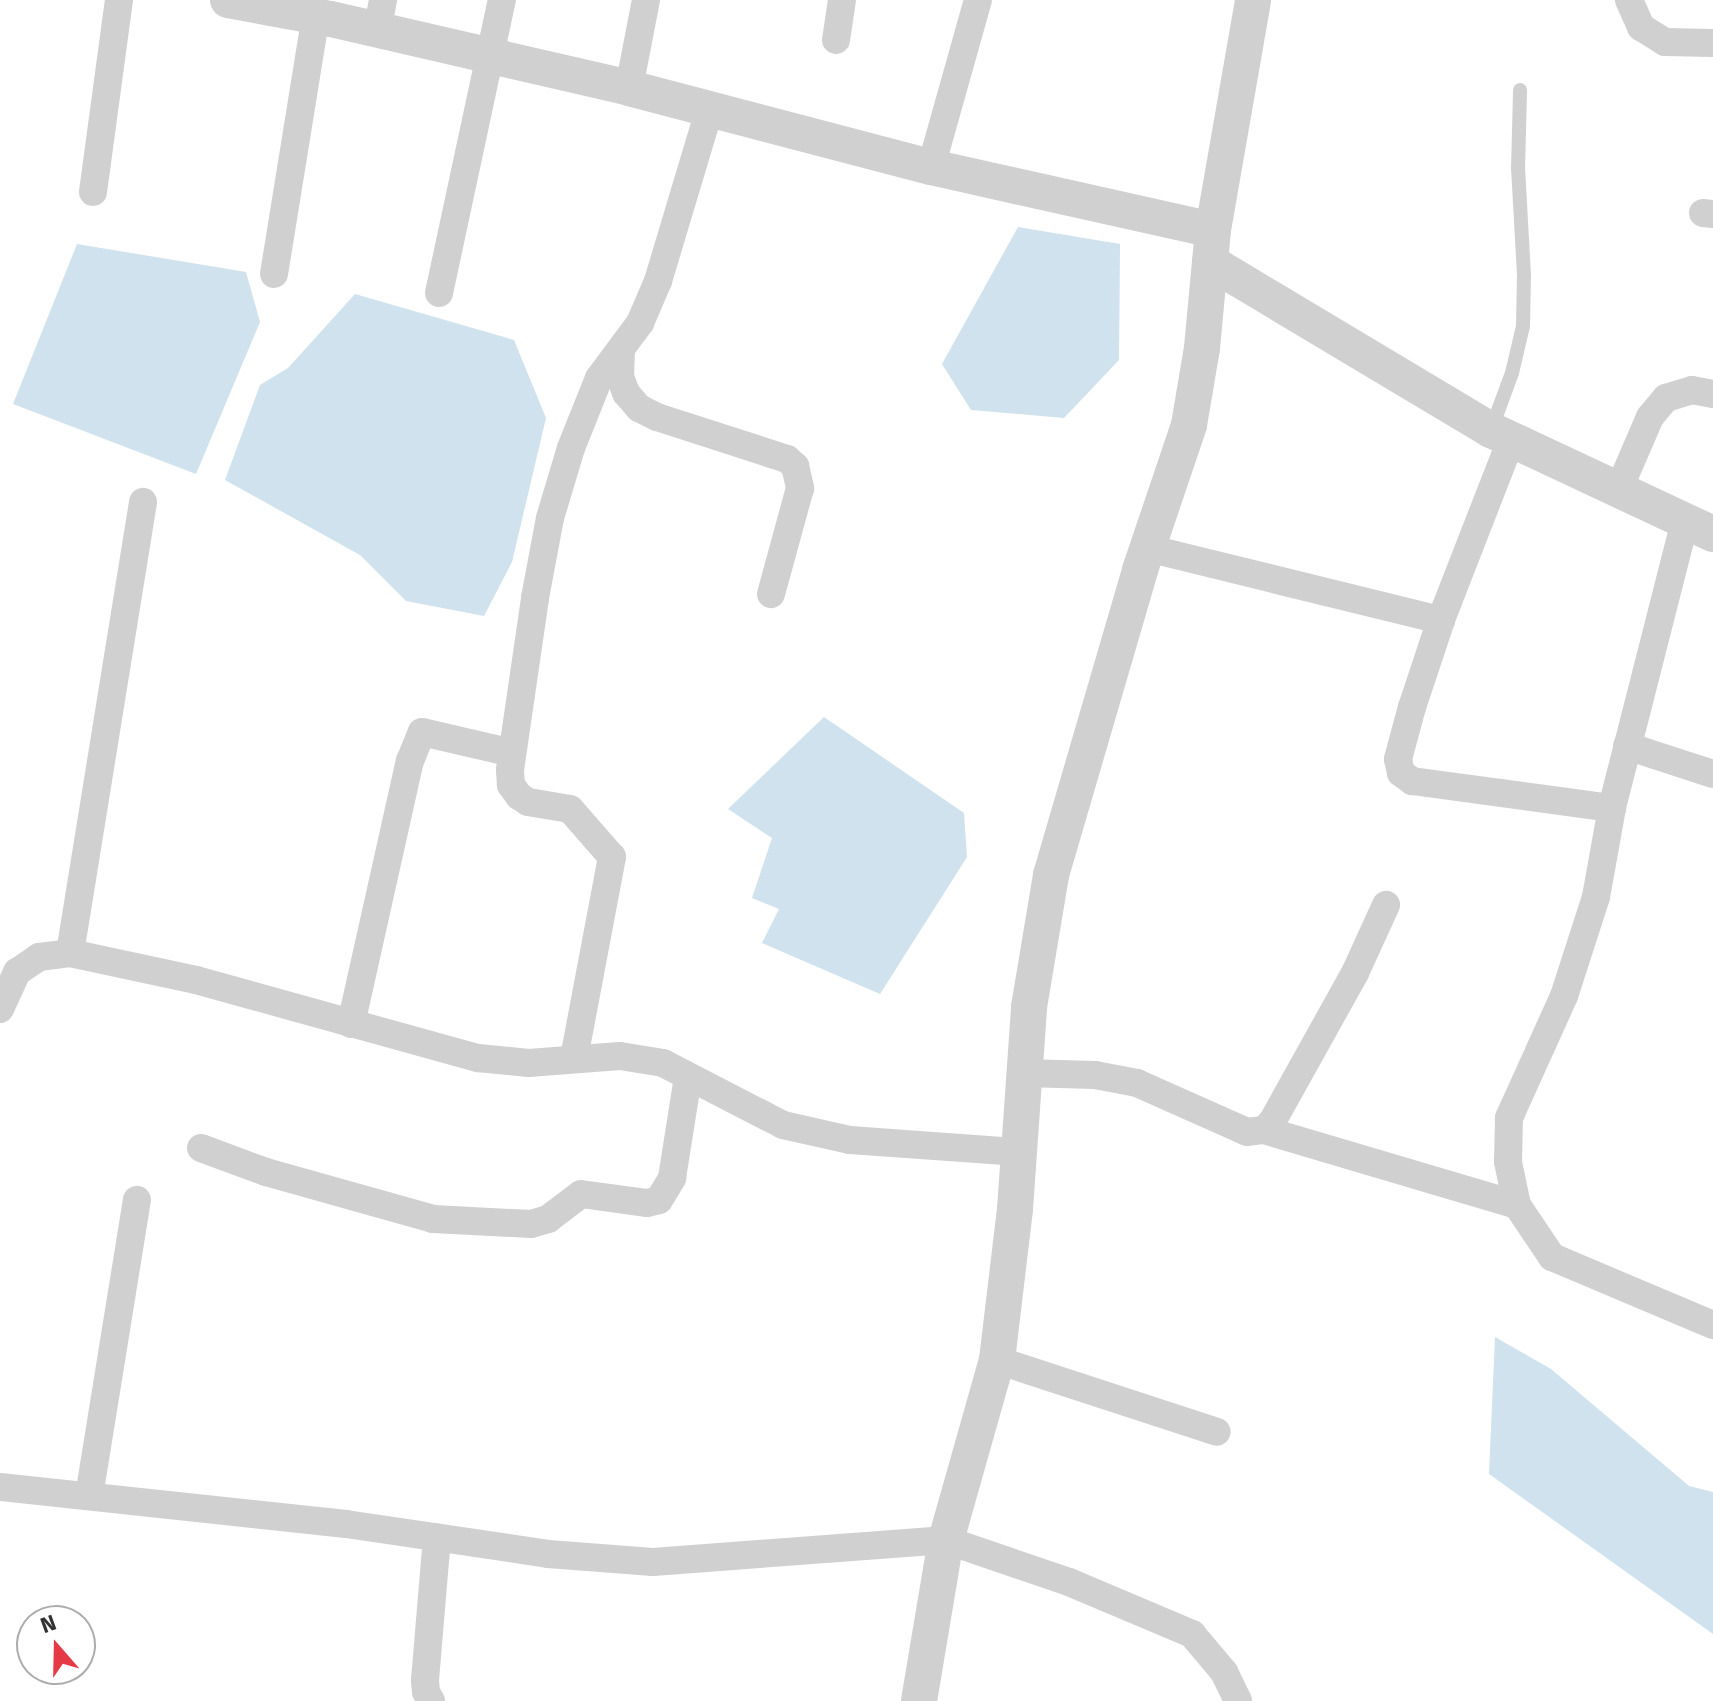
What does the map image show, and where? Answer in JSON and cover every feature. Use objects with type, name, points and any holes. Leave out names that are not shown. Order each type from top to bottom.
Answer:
[{"type":"street","points":[[93,192],[119,0]]},
{"type":"street","points":[[228,0],[316,16],[380,15],[491,56],[710,108],[1212,246],[1501,435],[1699,527],[1627,746],[1596,897],[1564,996],[1509,1118],[1508,1162],[1517,1205],[1552,1257],[1713,1325]]},
{"type":"street","points":[[439,293],[502,0]]},
{"type":"street","points":[[629,88],[646,0]]},
{"type":"street","points":[[836,40],[842,0]]},
{"type":"street","points":[[931,167],[978,0]]},
{"type":"street","points":[[919,1701],[946,1540],[997,1360],[1015,1209],[1016,1152],[1029,1007],[1051,875],[1147,548],[1189,425],[1202,348],[1212,246],[1253,0]]},
{"type":"street","points":[[1629,0],[1641,27],[1665,42],[1713,43]]},
{"type":"street","points":[[274,274],[316,16]]},
{"type":"street","points":[[574,1058],[612,857],[570,809],[528,802],[519,796],[511,785],[512,753],[550,518],[584,408],[599,378],[640,323],[658,281],[710,108]]},
{"type":"street","points":[[621,350],[620,377],[626,393],[639,408],[657,417],[787,459],[795,466],[800,488],[771,594]]},
{"type":"street","points":[[1619,489],[1650,417],[1666,398],[1692,390],[1713,394]]},
{"type":"street","points":[[1501,435],[1398,759],[1401,773],[1412,781],[1612,808]]},
{"type":"street","points":[[70,953],[143,502]]},
{"type":"street","points":[[1147,548],[1441,620]]},
{"type":"street","points":[[351,1024],[410,761],[422,732],[512,753]]},
{"type":"street","points":[[1627,746],[1713,774]]},
{"type":"street","points":[[1264,1130],[1272,1122],[1355,973],[1386,905]]},
{"type":"street","points":[[0,1009],[17,972],[39,957],[70,953],[196,980],[478,1058],[529,1063],[620,1056],[663,1063],[783,1125],[836,1137],[1016,1152]]},
{"type":"street","points":[[1023,1073],[1095,1075],[1137,1083],[1247,1132],[1264,1130],[1517,1205]]},
{"type":"street","points":[[201,1148],[266,1172],[433,1219],[531,1224],[548,1219],[581,1194],[647,1203],[659,1200],[672,1178],[688,1077]]},
{"type":"street","points":[[89,1496],[137,1200]]},
{"type":"street","points":[[997,1360],[1217,1432]]},
{"type":"street","points":[[0,1487],[275,1515],[548,1554],[653,1562],[946,1540],[1069,1582],[1192,1634],[1224,1672],[1238,1701]]},
{"type":"street","points":[[431,1701],[425,1680],[437,1538]]},
{"type":"lane","points":[[1501,435],[1523,326],[1520,90]]},
{"type":"water","points":[[1018,227],[1120,244],[1119,360],[1064,418],[971,410],[942,364]]},
{"type":"water","points":[[77,244],[246,272],[260,322],[196,474],[13,404]]},
{"type":"water","points":[[355,294],[514,340],[546,418],[512,562],[484,616],[406,601],[360,555],[225,480],[260,385],[288,368]]},
{"type":"water","points":[[824,717],[964,813],[967,857],[880,994],[762,943],[779,909],[752,898],[772,838],[728,809]]},
{"type":"water","points":[[1495,1337],[1551,1369],[1689,1486],[1713,1492],[1713,1634],[1489,1474]]}]
